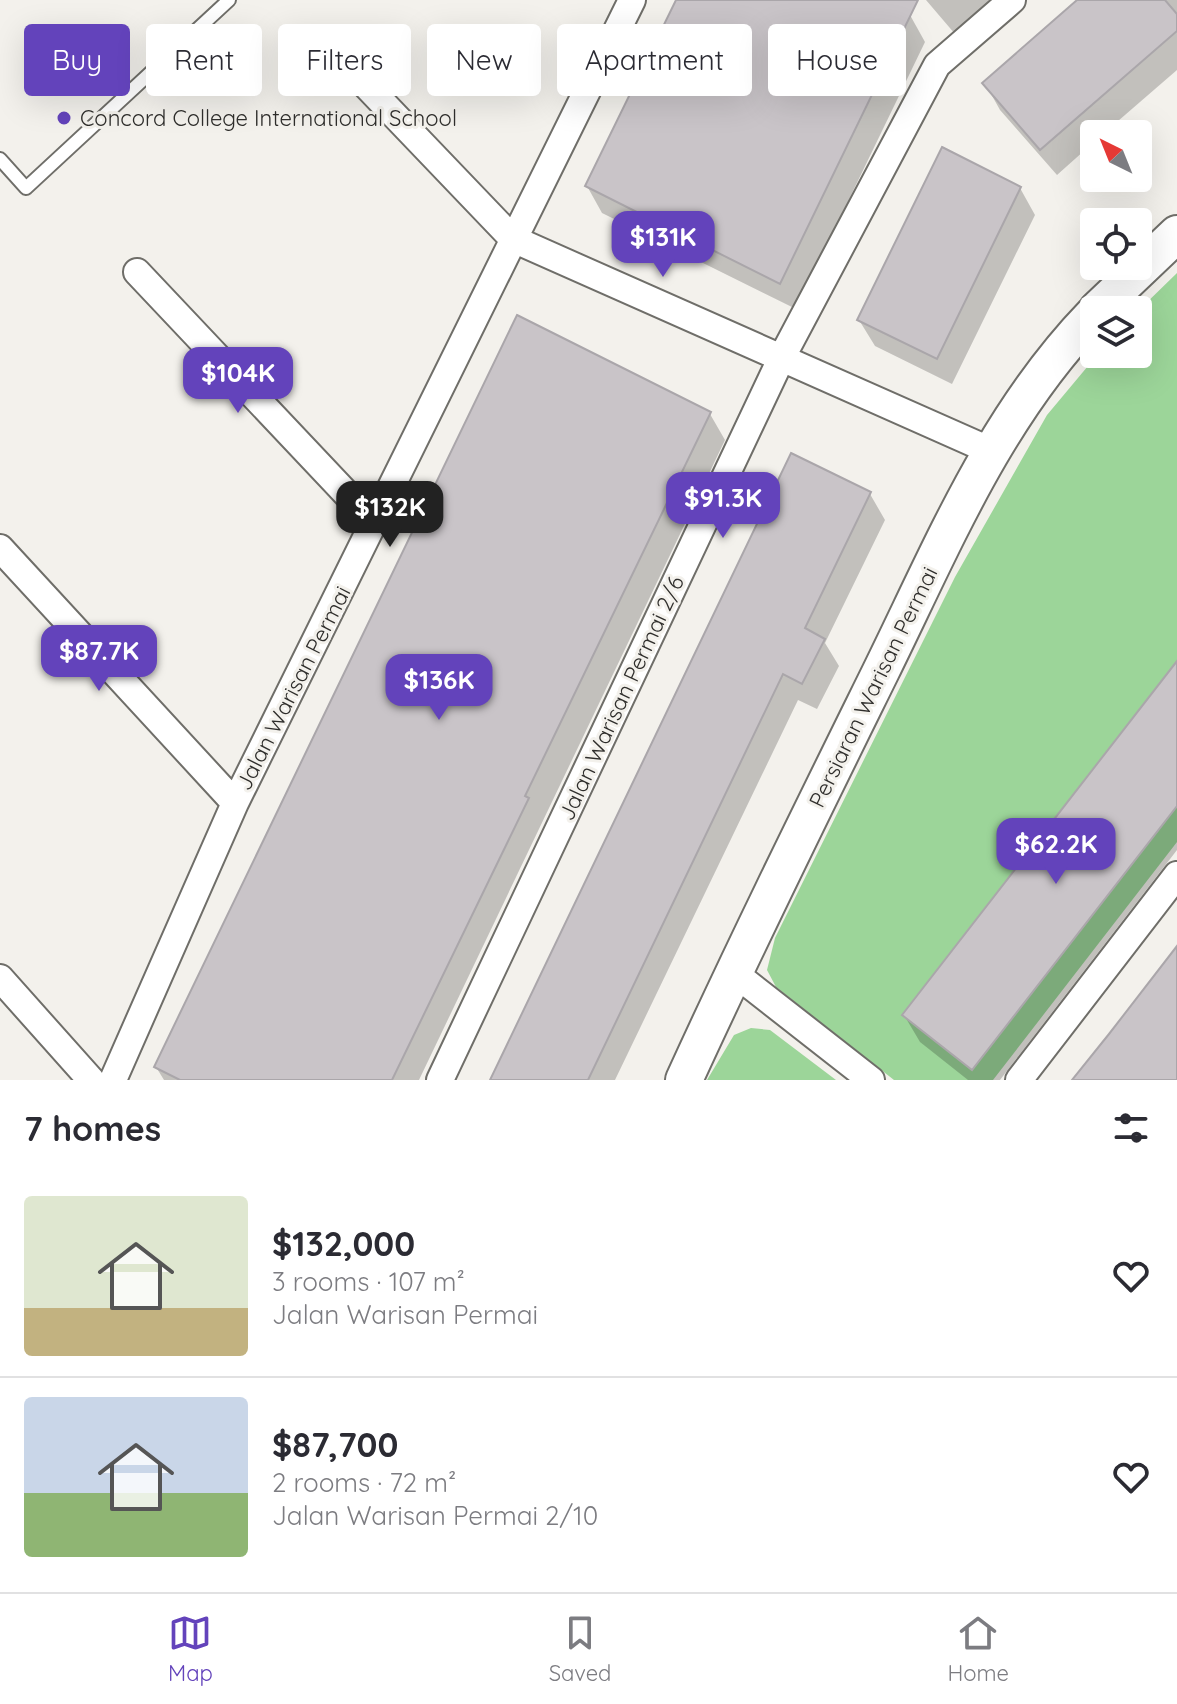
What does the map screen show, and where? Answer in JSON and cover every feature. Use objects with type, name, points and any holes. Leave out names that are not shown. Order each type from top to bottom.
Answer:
[{"type":"street","name":"Jalan Warisan Permai","points":[[113,1080],[235,803],[632,0]]},
{"type":"street","name":"Jalan Warisan Permai 2/6","points":[[440,1080],[781,359],[937,65],[1012,0]]},
{"type":"street","points":[[376,96],[513,239],[989,450]]},
{"type":"street","name":"Persiaran Warisan Permai","points":[[1113,296],[1177,234]]},
{"type":"street","points":[[137,272],[375,524]]},
{"type":"street","name":"Persiaran Warisan Permai","points":[[684,1080],[733,972],[989,450],[1060,349],[1080,328]]},
{"type":"street","points":[[0,548],[235,803]]},
{"type":"street","points":[[1019,1080],[1177,875]]},
{"type":"street","points":[[733,972],[871,1080]]},
{"type":"street","points":[[0,978],[91,1080]]},
{"type":"lane","points":[[0,159],[26,188],[229,0]]},
{"type":"green space","points":[[1177,273],[1177,842],[993,1080],[894,1080],[776,987],[767,970],[775,938],[955,577],[1047,415],[1086,368],[1152,368],[1152,297]]},
{"type":"green space","points":[[751,1028],[770,1030],[836,1080],[707,1080],[734,1035]]},
{"type":"building","points":[[676,0],[918,0],[906,25],[768,24],[768,96],[871,96],[780,284],[585,186],[629,96],[752,96],[752,24],[664,24]]},
{"type":"building","points":[[1077,0],[1165,0],[1177,14],[1177,31],[1040,150],[982,83]]},
{"type":"building","points":[[942,147],[1021,187],[937,359],[857,320]]},
{"type":"building","points":[[517,315],[711,412],[392,1080],[180,1080],[154,1067]]},
{"type":"building","points":[[791,453],[871,492],[805,628],[825,639],[802,684],[783,674],[588,1080],[490,1080]]},
{"type":"building","points":[[1177,661],[1177,806],[972,1070],[902,1015]]},
{"type":"building","points":[[1177,946],[1177,1080],[1072,1080],[1109,1034]]},
{"type":"place","name":"Concord College International School","points":[[64,118]]}]
